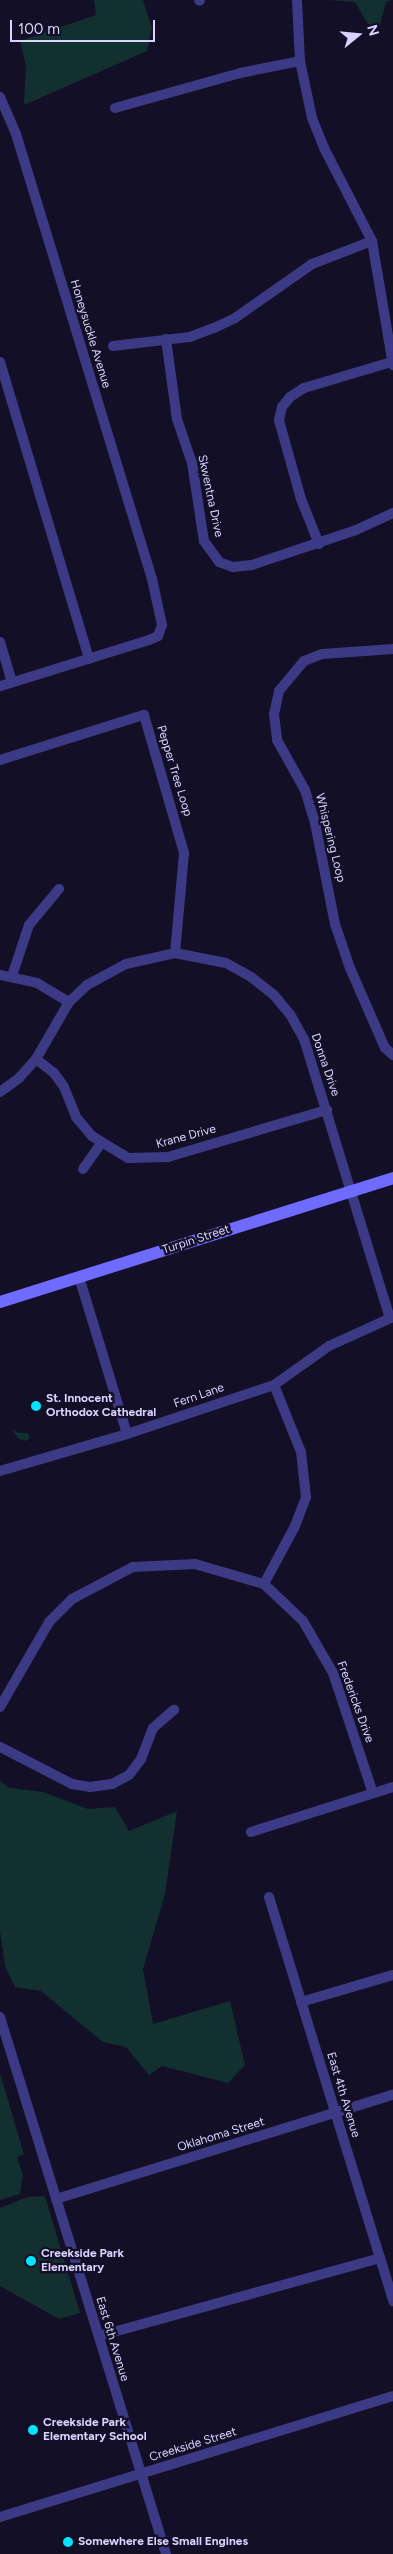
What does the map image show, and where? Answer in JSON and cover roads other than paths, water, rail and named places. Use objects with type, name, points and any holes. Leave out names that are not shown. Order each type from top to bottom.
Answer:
[{"type":"street","points":[[297,0],[300,61],[312,118],[324,148],[372,241],[393,363],[304,388],[290,397],[282,407],[279,420],[301,499],[319,544]]},
{"type":"street","points":[[115,108],[240,73],[300,61]]},
{"type":"street","name":"Honeysuckle Avenue","points":[[0,97],[16,134],[152,579],[162,625],[158,636],[90,659]]},
{"type":"street","points":[[113,346],[190,337],[235,318],[312,264],[372,241]]},
{"type":"street","name":"Skwentna Drive","points":[[166,339],[177,419],[192,464],[204,541],[219,562],[243,566],[319,544],[393,512]]},
{"type":"street","points":[[0,362],[90,659],[0,686]]},
{"type":"street","points":[[0,642],[12,682]]},
{"type":"street","name":"Whispering Loop","points":[[393,649],[322,654],[304,662],[279,691],[274,714],[277,740],[305,790],[315,823],[335,924],[350,968],[385,1048],[393,1055]]},
{"type":"street","name":"Pepper Tree Loop","points":[[0,760],[144,715],[184,853],[175,953]]},
{"type":"street","points":[[12,976],[29,925],[59,889]]},
{"type":"street","name":"Donna Drive","points":[[0,1092],[19,1078],[36,1059],[69,1002],[87,985],[126,964],[175,953],[226,963],[273,994],[290,1014],[304,1039],[391,1317]]},
{"type":"street","points":[[0,975],[12,976],[37,983],[69,1002]]},
{"type":"street","name":"Krane Drive","points":[[36,1059],[54,1073],[64,1087],[76,1118],[101,1143],[128,1158],[154,1159],[327,1110]]},
{"type":"street","points":[[84,1169],[101,1143]]},
{"type":"street","name":"Turpin Street","points":[[0,1302],[393,1178]]},
{"type":"street","points":[[79,1277],[128,1434]]},
{"type":"street","name":"Fern Lane","points":[[0,1471],[128,1434],[274,1384],[329,1346],[391,1317]]},
{"type":"street","points":[[264,1584],[295,1526],[306,1497],[301,1452],[274,1384]]},
{"type":"street","name":"Fredericks Drive","points":[[0,1707],[49,1622],[72,1598],[133,1567],[195,1564],[264,1584],[303,1621],[316,1639],[333,1673],[373,1793]]},
{"type":"street","points":[[0,1747],[72,1784],[90,1787],[112,1784],[129,1774],[141,1759],[153,1728],[174,1710]]},
{"type":"street","points":[[251,1832],[393,1787]]},
{"type":"street","name":"East 4th Avenue","points":[[270,1897],[393,2301]]},
{"type":"street","points":[[302,2002],[393,1976]]},
{"type":"street","name":"East 6th Avenue","points":[[0,2017],[166,2554]]},
{"type":"street","name":"Oklahoma Street","points":[[56,2199],[393,2095]]},
{"type":"street","points":[[99,2336],[380,2258]]},
{"type":"street","name":"Creekside Street","points":[[0,2517],[393,2396]]},
{"type":"place","name":"St. Innocent Orthodox Cathedral","points":[[36,1406]]},
{"type":"place","name":"Creekside Park Elementary","points":[[31,2261]]},
{"type":"place","name":"Creekside Park Elementary School","points":[[33,2430]]},
{"type":"place","name":"Somewhere Else Small Engines","points":[[68,2542]]}]
